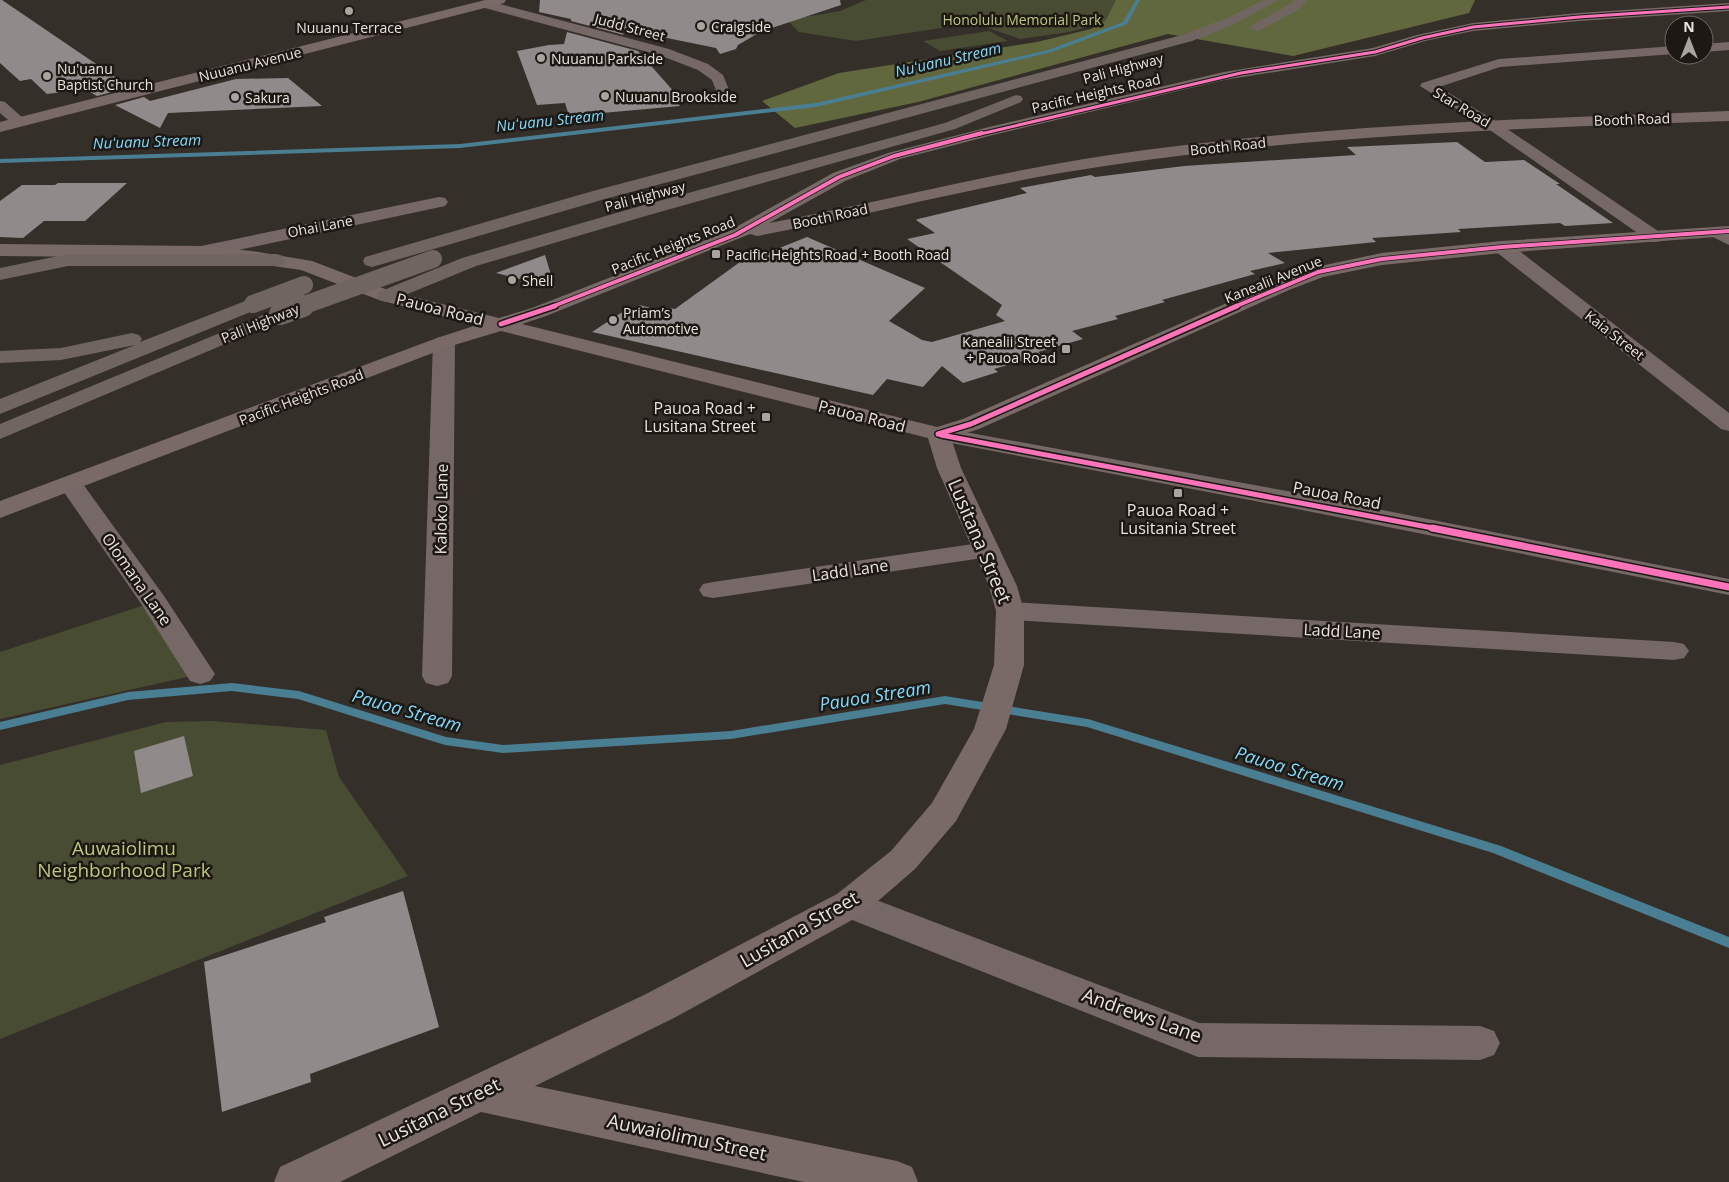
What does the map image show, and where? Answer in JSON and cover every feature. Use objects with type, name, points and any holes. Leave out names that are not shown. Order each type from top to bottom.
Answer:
[{"type":"highway","name":"Pali Highway","points":[[0,407],[253,304],[409,248],[599,195],[1179,40],[1231,21],[1272,0]]},
{"type":"highway","points":[[1244,32],[1294,7],[1301,0]]},
{"type":"highway","name":"Pali Highway","points":[[0,432],[280,314],[433,259],[540,224],[1194,49]]},
{"type":"highway","points":[[386,296],[469,262],[643,210],[950,126],[1036,90]]},
{"type":"highway","points":[[0,274],[68,260],[276,260]]},
{"type":"highway","points":[[0,357],[36,356],[84,350],[153,334],[253,304]]},
{"type":"street","name":"Judd Street","points":[[459,0],[485,4],[664,52],[703,67],[718,78],[722,90]]},
{"type":"street","name":"Nuuanu Avenue","points":[[0,127],[500,0]]},
{"type":"street","name":"Pacific Heights Road","points":[[0,510],[71,485],[444,342],[538,312],[735,236],[839,177],[936,144],[1240,73],[1346,58],[1473,27],[1729,7]]},
{"type":"street","points":[[1714,47],[1729,46]]},
{"type":"street","name":"Star Road","points":[[1655,236],[1490,124],[1426,86],[1499,63],[1664,51]]},
{"type":"street","points":[[0,105],[19,122]]},
{"type":"street","name":"Booth Road","points":[[735,236],[828,218],[1013,176],[1106,161],[1371,132],[1490,124],[1729,116]]},
{"type":"street","points":[[814,191],[814,198],[817,202],[838,210],[871,207]]},
{"type":"street","name":"Ohai Lane","points":[[201,252],[439,202]]},
{"type":"street","name":"Kanealii Avenue","points":[[938,434],[971,424],[1282,286],[1318,272],[1382,259],[1502,247],[1655,236],[1725,234]]},
{"type":"street","name":"Kaia Street","points":[[1502,247],[1729,424]]},
{"type":"street","name":"Pauoa Road","points":[[0,250],[201,252],[305,265],[386,296],[938,434],[1287,499],[1729,587]]},
{"type":"street","name":"Kaloko Lane","points":[[437,676],[444,342]]},
{"type":"street","name":"Lusitana Street","points":[[298,1181],[660,1006],[850,904],[903,860],[944,812],[990,729],[1009,665],[1010,611],[987,550],[949,468],[938,434]]},
{"type":"street","name":"Olomana Lane","points":[[71,485],[154,602],[200,674]]},
{"type":"street","name":"Ladd Lane","points":[[713,590],[987,550]]},
{"type":"street","name":"Ladd Lane","points":[[1010,611],[1674,651]]},
{"type":"street","name":"Andrews Lane","points":[[850,904],[1198,1040],[1480,1043]]},
{"type":"street","name":"Auwaiolimu Street","points":[[477,1094],[520,1101],[897,1182]]},
{"type":"green space","name":"Honolulu Memorial Park","points":[[866,0],[1123,0],[1113,20],[1069,32],[1020,39],[974,23],[856,41],[799,32],[787,20],[840,11]]},
{"type":"green space","points":[[1116,0],[1475,0],[1469,13],[1293,56],[1168,34],[918,102],[795,128],[762,101],[839,73],[1037,42],[1091,29],[1106,20]]},
{"type":"green space","points":[[989,31],[1008,41],[940,51],[923,41]]},
{"type":"green space","points":[[154,602],[200,674],[0,719],[0,652]]},
{"type":"green space","name":"Auwaiolimu Neighborhood Park","points":[[212,721],[326,730],[339,777],[408,876],[0,1039],[0,765],[166,722]]},
{"type":"building","points":[[0,0],[130,87],[97,96],[85,89],[47,94],[31,79],[20,81],[0,63]]},
{"type":"building","points":[[540,0],[840,0],[841,5],[760,32],[738,45],[736,49],[720,54],[716,48],[618,28],[624,35],[571,21],[571,19],[539,12]]},
{"type":"building","name":"Nuuanu Brookside","points":[[567,32],[638,51],[683,102],[677,103],[680,106],[569,116],[565,103],[537,105],[517,51],[564,44]]},
{"type":"building","name":"Sakura","points":[[288,78],[322,106],[168,113],[160,128],[115,105],[144,97],[150,101],[236,79]]},
{"type":"building","points":[[1457,142],[1485,162],[1524,160],[1613,223],[1565,226],[1560,223],[1458,229],[1461,232],[1372,238],[1376,242],[1268,253],[1285,263],[1250,271],[1255,274],[1162,300],[1165,302],[1115,316],[1118,319],[1072,331],[1083,339],[1038,352],[1042,355],[994,369],[998,372],[963,383],[942,366],[923,387],[887,379],[873,395],[592,332],[627,309],[634,310],[639,305],[660,310],[664,307],[675,309],[740,262],[742,263],[807,237],[925,288],[889,321],[922,340],[932,342],[1005,321],[996,315],[1002,305],[907,239],[935,233],[916,220],[918,219],[1027,193],[1020,188],[1091,175],[1095,177],[1184,166],[1356,155],[1347,147]]},
{"type":"building","points":[[58,183],[127,183],[85,221],[44,221],[23,238],[0,237],[0,201],[22,185],[55,185]]},
{"type":"building","points":[[545,255],[555,288],[496,273]]},
{"type":"building","points":[[184,736],[193,776],[141,793],[134,751]]},
{"type":"building","points":[[403,891],[439,1027],[310,1074],[311,1082],[222,1112],[204,962],[326,922],[324,917]]},
{"type":"waterway","name":"Nuʻuanu Stream","points":[[0,161],[460,146],[816,105],[1050,51],[1125,23],[1138,0]]},
{"type":"waterway","name":"Pauoa Stream","points":[[0,726],[128,696],[232,687],[299,695],[445,741],[503,749],[731,735],[945,700],[1088,723],[1497,849],[1729,943]]},
{"type":"cycle path","points":[[501,324],[539,312],[735,235],[839,177],[894,156],[936,144],[1241,73],[1375,52],[1422,38],[1473,27],[1579,17],[1729,7]]},
{"type":"cycle path","points":[[938,434],[971,424],[1282,286],[1318,272],[1382,259],[1502,247],[1729,231]]},
{"type":"cycle path","points":[[941,435],[1287,499],[1729,587]]},
{"type":"place","name":"Nuuanu Terrace","points":[[349,11]]},
{"type":"place","name":"Craigside","points":[[701,26]]},
{"type":"place","name":"Nuuanu Parkside","points":[[541,58]]},
{"type":"place","name":"Nu'uanu Baptist Church","points":[[47,76]]},
{"type":"place","name":"Nuuanu Brookside","points":[[605,96]]},
{"type":"place","name":"Sakura","points":[[235,97]]},
{"type":"place","name":"Pacific Heights Road + Booth Road","points":[[716,254]]},
{"type":"place","name":"Shell","points":[[512,280]]},
{"type":"place","name":"Priam’s Automotive","points":[[613,320]]},
{"type":"place","name":"Kanealii Street + Pauoa Road","points":[[1066,349]]},
{"type":"place","name":"Pauoa Road + Lusitana Street","points":[[766,417]]},
{"type":"place","name":"Pauoa Road + Lusitania Street","points":[[1178,493]]}]
